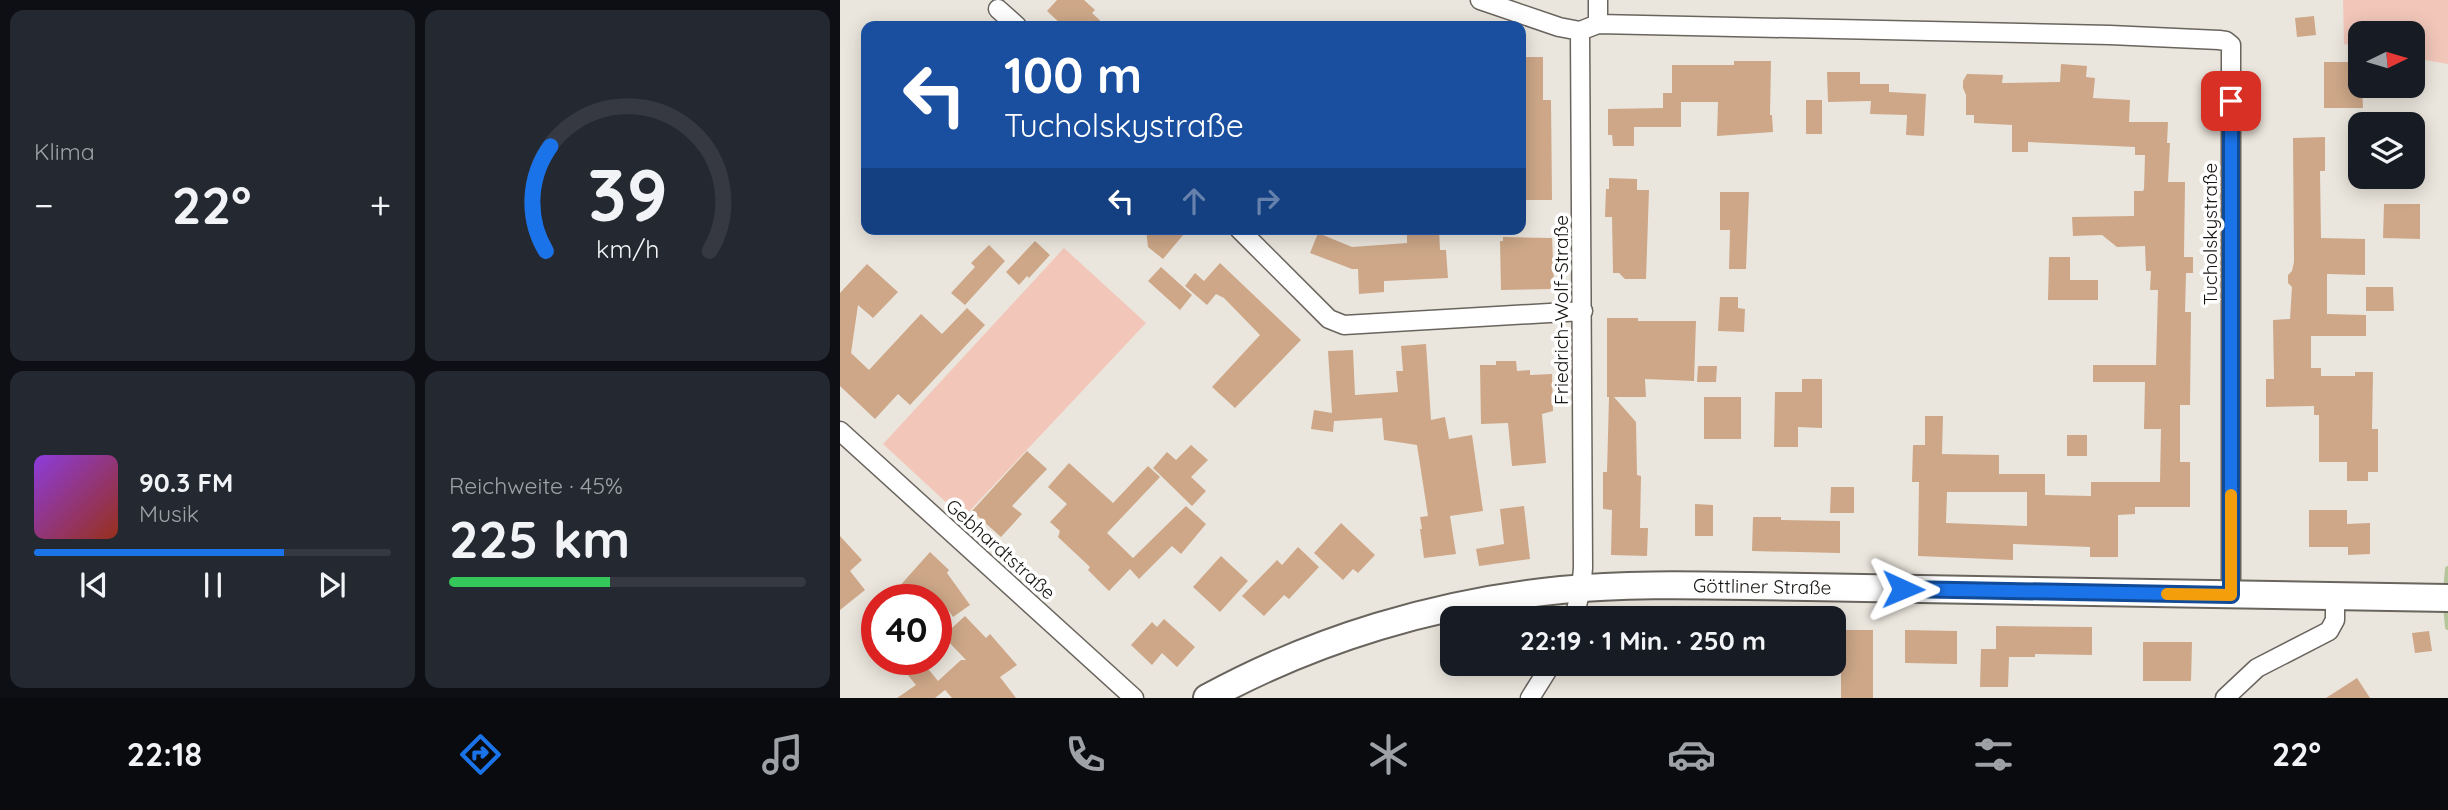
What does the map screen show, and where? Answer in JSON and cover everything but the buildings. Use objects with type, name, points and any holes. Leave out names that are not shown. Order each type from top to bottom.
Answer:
[{"type":"street","points":[[1480,0],[1559,27],[1580,31]]},
{"type":"street","points":[[1598,0],[1598,24]]},
{"type":"street","points":[[998,9],[1011,21]]},
{"type":"street","name":"Tucholskystraße","points":[[1580,31],[1598,24],[2110,35],[2219,40],[2231,45],[2231,595]]},
{"type":"street","name":"Friedrich-Wolf-Straße","points":[[1577,606],[1581,589],[1583,311],[1580,31]]},
{"type":"street","points":[[1245,235],[1329,319],[1344,325],[1583,311]]},
{"type":"street","name":"Gebhardtstraße","points":[[840,431],[1134,698]]},
{"type":"street","name":"Göttliner Straße","points":[[1207,698],[1244,677],[1350,635],[1438,611],[1500,598],[1581,589],[1747,586],[2441,597]]},
{"type":"street","points":[[2225,698],[2257,668],[2329,631],[2335,620],[2335,595]]},
{"type":"street","points":[[1530,698],[1544,676]]},
{"type":"shaded area","points":[[2343,0],[2448,0],[2448,64],[2426,60],[2426,21],[2348,21],[2348,45],[2344,44]]},
{"type":"shaded area","points":[[1064,248],[1146,323],[963,518],[883,444]]},
{"type":"waterway","points":[[2446,591],[2448,569]]},
{"type":"waterway","points":[[2446,605],[2448,627]]},
{"type":"slow traffic","points":[[2167,594],[2231,595],[2231,495]]},
{"type":"route","points":[[1903,589],[2231,595],[2231,101]]}]
